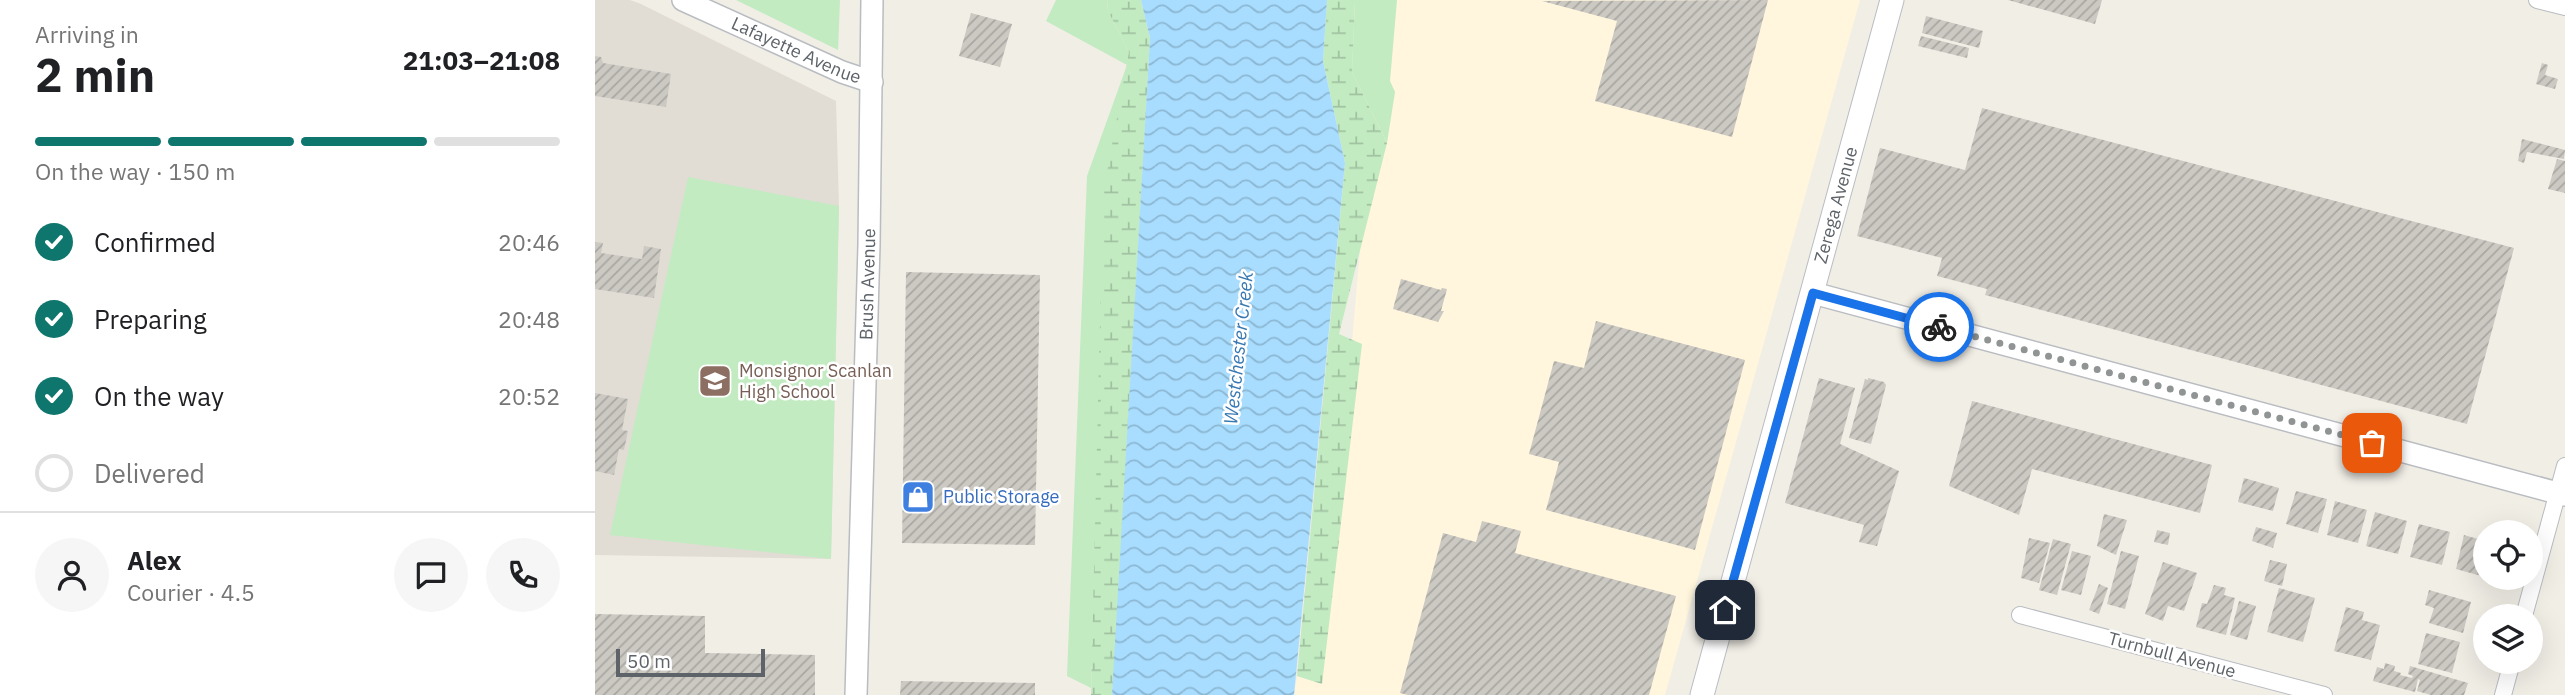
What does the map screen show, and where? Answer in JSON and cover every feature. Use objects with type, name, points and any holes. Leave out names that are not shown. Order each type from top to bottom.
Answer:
[{"type":"main road","name":"Zerega Avenue","points":[[1702,695],[1892,0]]},
{"type":"street","name":"Lafayette Avenue","points":[[683,0],[842,72],[872,82]]},
{"type":"street","name":"Brush Avenue","points":[[856,695],[872,0]]},
{"type":"street","points":[[2537,0],[2565,7]]},
{"type":"street","points":[[1813,293],[2561,494]]},
{"type":"street","points":[[2528,604],[2561,494],[2565,466]]},
{"type":"street","name":"Turnbull Avenue","points":[[2020,615],[2324,695]]},
{"type":"street","points":[[2503,695],[2509,674]]},
{"type":"shaded area","name":"Monsignor Scanlan High School","points":[[595,0],[630,0],[641,4],[836,101],[839,206],[831,559],[595,555]]},
{"type":"shaded area","points":[[1382,0],[1860,0],[1665,695],[1294,695],[1297,676],[1322,684]]},
{"type":"green space","points":[[736,0],[840,0],[838,50]]},
{"type":"green space","points":[[1056,0],[1107,0],[1108,11],[1129,52],[1095,581],[1091,688],[1067,676],[1087,176],[1127,65],[1046,21]]},
{"type":"green space","points":[[1107,0],[1141,0],[1150,38],[1114,675],[1112,695],[1091,695],[1103,194],[1129,52],[1108,11]]},
{"type":"green space","points":[[1327,0],[1355,0],[1352,72],[1387,143],[1339,334],[1362,344],[1322,684],[1297,676],[1345,163],[1323,61]]},
{"type":"green space","points":[[1355,0],[1397,0],[1390,81],[1395,92],[1387,143],[1352,72]]},
{"type":"green space","points":[[688,177],[839,206],[831,559],[610,535]]},
{"type":"water","name":"Westchester Creek","points":[[1141,0],[1327,0],[1323,61],[1345,163],[1294,695],[1112,695],[1150,38]]},
{"type":"building","points":[[1768,0],[1732,137],[1595,101],[1617,21],[1542,1]]},
{"type":"building","points":[[2008,0],[2102,0],[2095,24]]},
{"type":"building","points":[[971,13],[1012,24],[1000,67],[959,56]]},
{"type":"building","points":[[1926,16],[1983,31],[1979,48],[1922,33]]},
{"type":"building","points":[[1921,36],[1969,48],[1967,58],[1918,46]]},
{"type":"building","points":[[595,56],[601,57],[603,63],[671,74],[666,107],[595,96]]},
{"type":"building","points":[[2542,63],[2548,65],[2545,75],[2558,79],[2555,89],[2536,84]]},
{"type":"building","points":[[1982,108],[2514,248],[2467,424],[1985,295],[1987,289],[1937,276],[1942,258],[1857,236],[1880,148],[1965,170]]},
{"type":"building","points":[[2522,139],[2565,150],[2564,159],[2527,152],[2524,163],[2518,161]]},
{"type":"building","points":[[2557,159],[2565,161],[2565,193],[2548,189]]},
{"type":"building","points":[[595,242],[603,243],[601,253],[642,259],[644,246],[661,249],[654,298],[595,289]]},
{"type":"building","points":[[906,272],[1040,275],[1035,545],[902,543]]},
{"type":"building","points":[[1401,279],[1441,290],[1447,289],[1441,311],[1444,311],[1438,322],[1393,309]]},
{"type":"building","points":[[1596,321],[1745,360],[1695,550],[1546,510],[1559,462],[1529,454],[1554,361],[1584,368]]},
{"type":"building","points":[[1819,378],[1855,388],[1840,444],[1899,471],[1877,546],[1859,542],[1864,525],[1785,503]]},
{"type":"building","points":[[1865,379],[1886,385],[1871,444],[1849,438]]},
{"type":"building","points":[[595,393],[628,399],[622,430],[628,431],[624,450],[619,449],[614,475],[595,471]]},
{"type":"building","points":[[1972,401],[2212,465],[2200,513],[2032,469],[2019,515],[1949,486]]},
{"type":"building","points":[[2244,478],[2279,488],[2273,511],[2238,502]]},
{"type":"building","points":[[2296,491],[2327,499],[2318,533],[2286,524]]},
{"type":"building","points":[[2335,501],[2367,510],[2358,543],[2327,535]]},
{"type":"building","points":[[2375,512],[2407,521],[2398,554],[2366,546]]},
{"type":"building","points":[[2104,514],[2127,520],[2116,555],[2097,546]]},
{"type":"building","points":[[1482,521],[1521,531],[1515,553],[1676,596],[1649,695],[1400,693],[1443,533],[1476,542]]},
{"type":"building","points":[[2419,524],[2450,532],[2442,565],[2410,557]]},
{"type":"building","points":[[2256,527],[2277,533],[2273,548],[2252,541]]},
{"type":"building","points":[[2157,530],[2170,533],[2168,545],[2154,542]]},
{"type":"building","points":[[2464,535],[2473,538],[2473,574],[2456,569]]},
{"type":"building","points":[[2029,538],[2050,543],[2039,583],[2021,578]]},
{"type":"building","points":[[2053,539],[2071,544],[2057,595],[2039,590]]},
{"type":"building","points":[[2072,551],[2091,556],[2081,595],[2061,590]]},
{"type":"building","points":[[2121,551],[2139,556],[2125,609],[2107,604]]},
{"type":"building","points":[[2270,560],[2287,564],[2282,586],[2264,581]]},
{"type":"building","points":[[2163,562],[2197,573],[2184,611],[2168,606],[2163,621],[2145,614]]},
{"type":"building","points":[[2099,584],[2108,588],[2099,614],[2089,610]]},
{"type":"building","points":[[2214,585],[2226,588],[2224,595],[2235,598],[2226,635],[2196,627],[2202,603],[2207,604]]},
{"type":"building","points":[[2279,588],[2315,598],[2303,642],[2267,632]]},
{"type":"building","points":[[2429,590],[2471,602],[2463,633],[2429,623],[2434,608],[2425,605]]},
{"type":"building","points":[[2239,601],[2256,606],[2247,640],[2230,635]]},
{"type":"building","points":[[2346,607],[2364,612],[2362,620],[2380,625],[2371,660],[2334,651]]},
{"type":"building","points":[[595,614],[705,616],[705,653],[815,655],[815,695],[595,695]]},
{"type":"building","points":[[2426,633],[2460,642],[2452,673],[2418,664]]},
{"type":"building","points":[[2385,663],[2395,666],[2394,671],[2401,673],[2400,675],[2412,678],[2413,676],[2408,674],[2410,666],[2468,683],[2464,695],[2431,695],[2417,691],[2418,679],[2415,692],[2373,681],[2377,667],[2384,669]]},
{"type":"building","points":[[901,681],[1035,683],[1035,695],[900,695]]},
{"type":"way so far","points":[[1939,327],[2372,443]]},
{"type":"place","name":"Monsignor Scanlan High School","points":[[715,381]]},
{"type":"place","name":"Public Storage","points":[[918,497]]},
{"type":"route","points":[[1725,610],[1813,293],[1939,327]]}]
